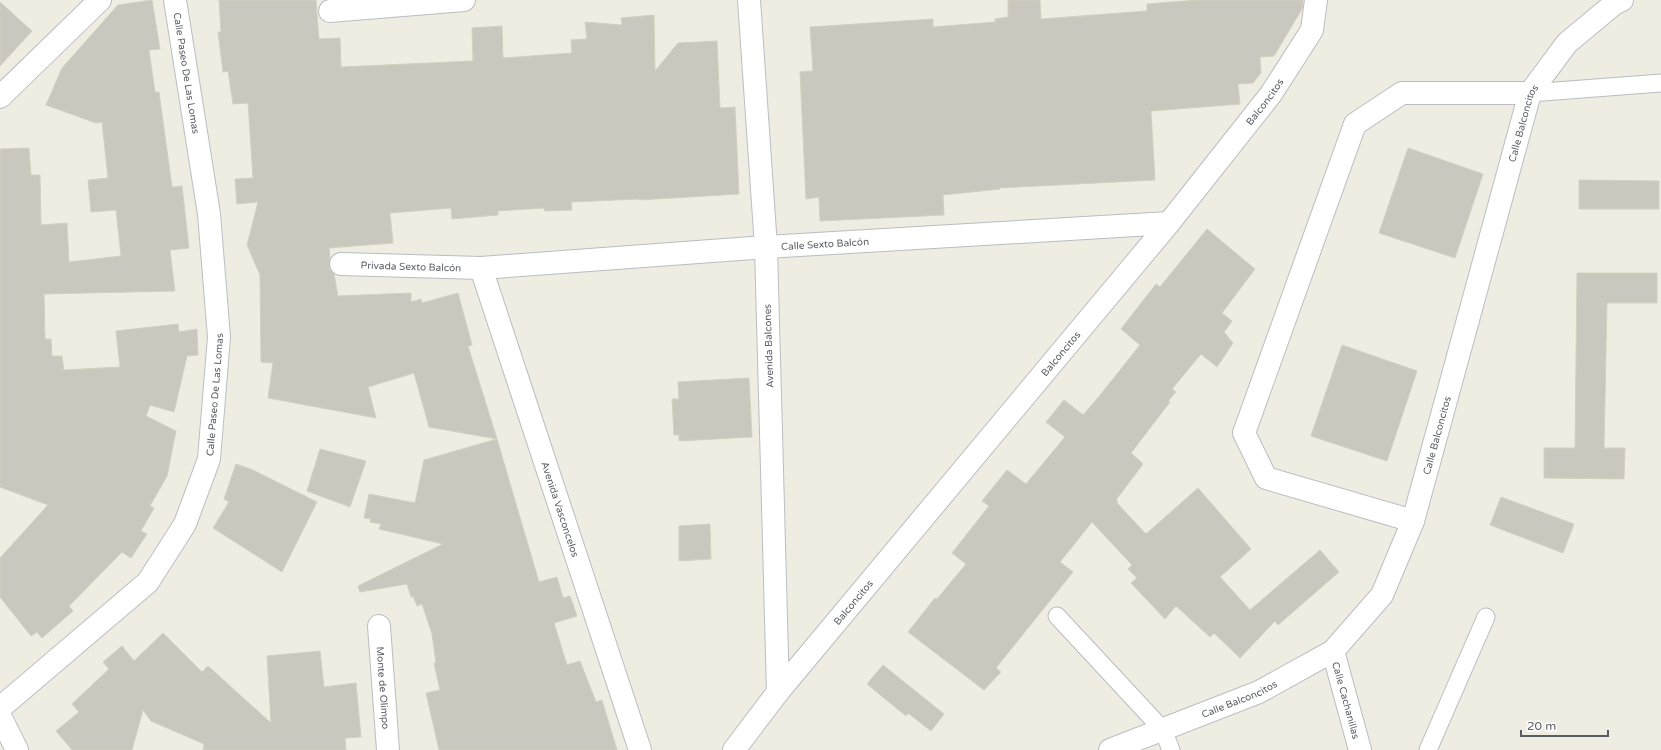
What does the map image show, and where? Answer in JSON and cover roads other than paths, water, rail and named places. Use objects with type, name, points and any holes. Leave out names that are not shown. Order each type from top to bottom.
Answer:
[{"type":"street","points":[[0,97],[100,0]]},
{"type":"street","name":"Calle Paseo De Las Lomas","points":[[0,708],[148,582],[185,524],[209,459],[218,337],[209,214],[175,0]]},
{"type":"street","points":[[330,11],[464,0]]},
{"type":"street","name":"Avenida Balcones","points":[[749,0],[766,247],[778,692]]},
{"type":"street","name":"Balconcitos","points":[[734,750],[778,692],[1169,223],[1271,94],[1312,30],[1316,0]]},
{"type":"street","name":"Calle Balconcitos","points":[[1110,750],[1259,692],[1333,651],[1382,595],[1413,521],[1530,93],[1567,43],[1614,4],[1622,0]]},
{"type":"street","points":[[1413,521],[1266,478],[1244,433],[1355,124],[1402,93],[1530,93]]},
{"type":"street","name":"Calle Sexto Balcón","points":[[481,268],[766,247],[1169,223]]},
{"type":"street","name":"Privada Sexto Balcón","points":[[341,264],[481,268]]},
{"type":"street","name":"Avenida Vasconcelos","points":[[481,268],[640,750]]},
{"type":"street","name":"Monte de Olimpo","points":[[379,626],[388,750]]},
{"type":"street","name":"Calle Cachanillas","points":[[1333,651],[1360,750]]},
{"type":"street","points":[[0,716],[17,750]]},
{"type":"lane","points":[[1530,93],[1661,83]]},
{"type":"lane","points":[[1057,616],[1163,730],[1171,750]]},
{"type":"lane","points":[[1428,750],[1486,617]]}]
